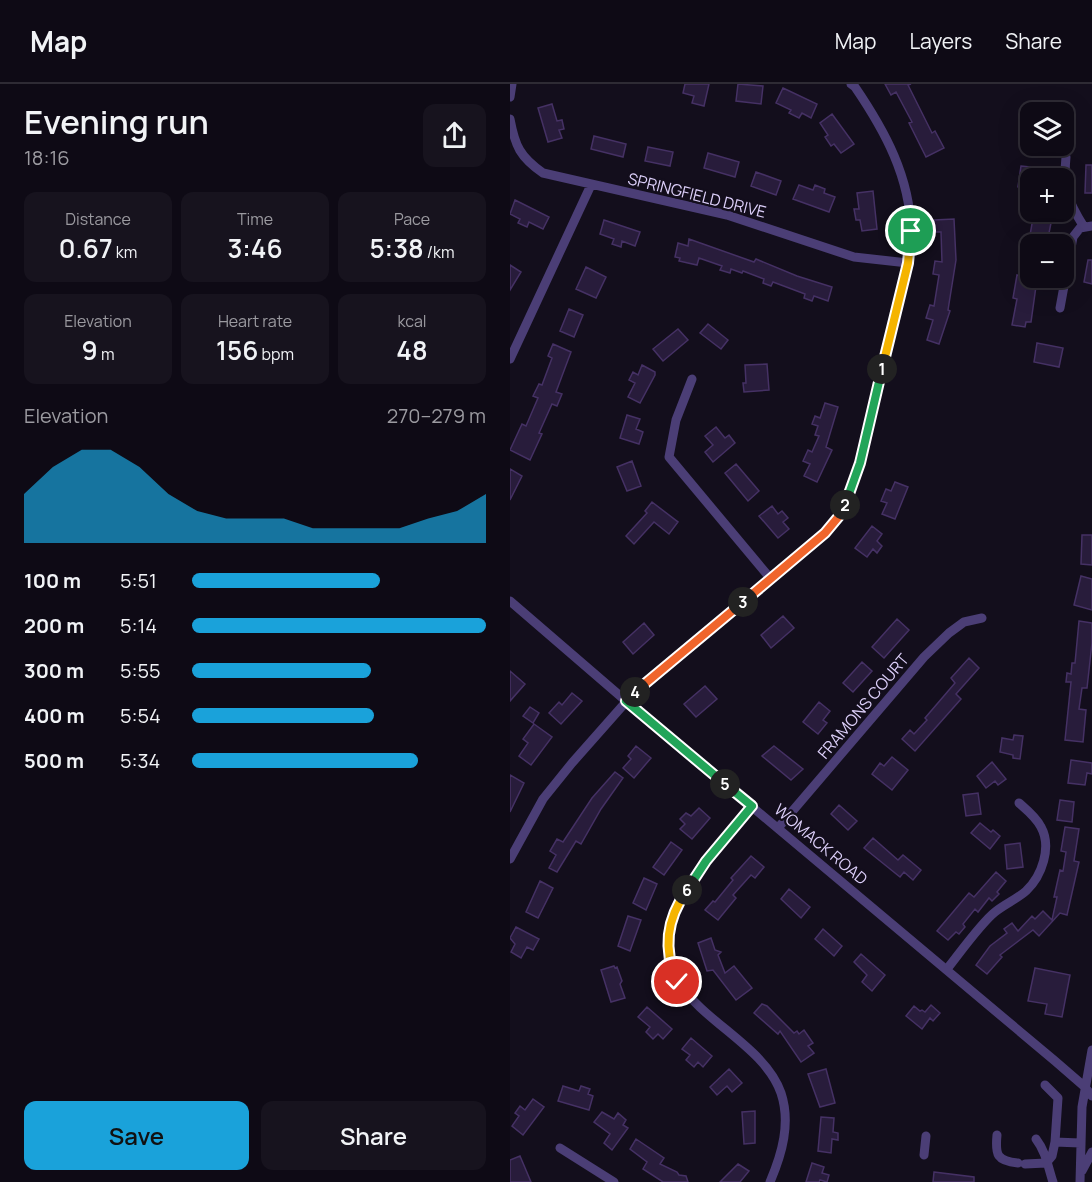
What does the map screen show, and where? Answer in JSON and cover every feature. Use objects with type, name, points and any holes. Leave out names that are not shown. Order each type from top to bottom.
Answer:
[{"type":"street","points":[[510,97],[512,84]]},
{"type":"street","points":[[510,859],[543,800],[572,762],[626,701],[668,663],[708,633],[825,533],[840,515],[849,497],[860,463],[908,263],[911,231],[905,189],[889,142],[876,117],[855,87],[850,84]]},
{"type":"street","name":"SPRINGFIELD DRIVE","points":[[510,119],[517,147],[528,162],[543,173],[727,215],[854,257],[908,263]]},
{"type":"street","points":[[1060,308],[1071,241],[1074,234],[1088,226],[1068,199],[1064,181],[1066,157]]},
{"type":"street","points":[[510,359],[513,344],[591,185]]},
{"type":"street","points":[[692,379],[676,420],[669,457],[770,578]]},
{"type":"street","name":"WOMACK ROAD","points":[[510,602],[1089,1088],[1092,1096]]},
{"type":"street","name":"FRAMONS COURT","points":[[778,828],[924,657],[964,622],[982,618]]},
{"type":"street","points":[[947,969],[994,913],[1027,890],[1040,870],[1046,844],[1042,828],[1032,814],[1018,803]]},
{"type":"street","points":[[752,806],[706,861],[684,894],[672,922],[667,943],[669,965],[677,982],[689,996],[757,1058],[775,1079],[786,1113],[785,1136],[778,1164],[770,1182]]},
{"type":"street","points":[[1080,1178],[1080,1143],[1089,1088],[1092,1050]]},
{"type":"street","points":[[1045,1085],[1058,1098],[1055,1142],[1052,1156],[1047,1163]]},
{"type":"street","points":[[997,1135],[997,1153],[1000,1159],[1007,1162],[1047,1163]]},
{"type":"street","points":[[924,1155],[926,1136]]},
{"type":"street","points":[[1036,1140],[1046,1156],[1053,1182]]},
{"type":"street","points":[[1055,1142],[1080,1143]]},
{"type":"street","points":[[560,1149],[614,1182]]},
{"type":"street","points":[[1080,1178],[1092,1152]]},
{"type":"building","points":[[685,84],[709,84],[704,106],[692,103],[694,96],[683,93]]},
{"type":"building","points":[[738,84],[763,86],[761,104],[736,101]]},
{"type":"building","points":[[885,84],[911,84],[908,85],[932,133],[935,131],[944,148],[926,157],[909,123],[912,122],[896,92],[891,95]]},
{"type":"building","points":[[783,88],[817,104],[811,118],[802,113],[799,118],[789,113],[791,110],[776,103]]},
{"type":"building","points":[[552,104],[557,121],[562,120],[564,129],[559,130],[562,138],[548,142],[538,108]]},
{"type":"building","points":[[832,114],[854,144],[841,153],[834,144],[831,146],[825,137],[828,135],[820,123]]},
{"type":"building","points":[[594,136],[626,144],[623,157],[591,149]]},
{"type":"building","points":[[648,147],[673,152],[670,166],[645,161]]},
{"type":"building","points":[[708,153],[739,162],[735,177],[704,168]]},
{"type":"building","points":[[1086,165],[1092,165],[1092,193],[1085,193]]},
{"type":"building","points":[[756,172],[781,181],[776,195],[751,186]]},
{"type":"building","points":[[799,185],[813,190],[815,185],[825,189],[824,193],[835,197],[829,212],[793,199]]},
{"type":"building","points":[[873,191],[877,229],[862,231],[860,220],[856,220],[854,209],[859,209],[857,193]]},
{"type":"building","points":[[515,200],[549,217],[543,229],[529,222],[527,227],[518,223],[520,219],[510,214]]},
{"type":"building","points":[[954,219],[956,260],[948,310],[950,311],[939,344],[927,340],[933,320],[926,318],[930,305],[934,306],[939,275],[933,274],[935,261],[942,262],[941,232],[935,232],[934,220]]},
{"type":"building","points":[[604,220],[640,232],[635,246],[622,241],[621,247],[612,244],[614,239],[600,234]]},
{"type":"building","points":[[1032,222],[1048,222],[1051,223],[1049,233],[1054,234],[1030,234]]},
{"type":"building","points":[[689,239],[754,262],[756,259],[832,287],[828,301],[814,296],[812,301],[804,298],[805,294],[773,282],[771,286],[763,283],[764,279],[743,271],[742,273],[731,269],[730,273],[720,270],[722,266],[699,258],[697,265],[679,261],[680,258],[675,257],[678,243],[688,246]]},
{"type":"building","points":[[1088,260],[1092,260],[1092,284],[1084,282]]},
{"type":"building","points":[[510,265],[521,272],[510,290]]},
{"type":"building","points":[[586,267],[606,277],[596,298],[576,289]]},
{"type":"building","points":[[1017,275],[1020,276],[1020,288],[1036,288],[1031,322],[1026,322],[1025,327],[1012,325],[1017,299],[1013,298]]},
{"type":"building","points":[[569,309],[583,315],[574,337],[560,331]]},
{"type":"building","points":[[708,324],[728,340],[721,349],[700,333]]},
{"type":"building","points":[[678,329],[688,340],[663,361],[653,349]]},
{"type":"building","points":[[1037,343],[1063,348],[1059,367],[1034,362]]},
{"type":"building","points":[[553,344],[571,352],[556,392],[562,394],[557,406],[552,404],[530,460],[510,450],[522,424],[526,426],[538,398],[533,396],[539,384],[542,385],[552,358],[548,356]]},
{"type":"building","points":[[767,364],[769,390],[744,392],[745,365]]},
{"type":"building","points":[[642,365],[655,372],[655,375],[640,403],[628,397],[635,383],[629,380],[633,372],[638,375]]},
{"type":"building","points":[[825,403],[838,407],[826,447],[832,450],[817,482],[804,476],[810,464],[803,461],[808,450],[812,452],[819,436],[815,435],[818,426],[812,424],[815,416],[820,418]]},
{"type":"building","points":[[627,415],[640,419],[636,429],[643,432],[639,444],[620,438]]},
{"type":"building","points":[[716,427],[725,438],[729,435],[735,443],[713,462],[705,452],[713,445],[705,436]]},
{"type":"building","points":[[632,461],[641,486],[627,491],[617,467]]},
{"type":"building","points":[[736,464],[759,491],[748,501],[725,473]]},
{"type":"building","points":[[510,469],[522,476],[510,500]]},
{"type":"building","points":[[895,482],[908,487],[895,519],[882,514],[887,503],[881,501],[886,489],[891,491]]},
{"type":"building","points":[[652,502],[678,522],[669,534],[654,522],[634,544],[626,536],[647,513],[645,511]]},
{"type":"building","points":[[772,506],[778,514],[782,511],[788,518],[783,522],[789,529],[778,538],[759,516]]},
{"type":"building","points":[[872,526],[882,534],[877,541],[882,546],[877,553],[873,549],[867,557],[855,548]]},
{"type":"building","points":[[1082,535],[1092,535],[1092,565],[1081,564]]},
{"type":"building","points":[[1081,576],[1092,579],[1092,610],[1074,605]]},
{"type":"building","points":[[783,616],[794,628],[771,648],[761,635]]},
{"type":"building","points":[[897,619],[909,630],[884,658],[872,647]]},
{"type":"building","points":[[1079,621],[1092,623],[1087,688],[1082,688],[1079,709],[1086,710],[1083,742],[1065,740],[1071,682],[1066,682],[1067,673],[1071,674],[1072,663],[1075,663]]},
{"type":"building","points":[[644,623],[654,635],[633,654],[623,642]]},
{"type":"building","points":[[969,658],[979,668],[956,694],[961,699],[915,751],[902,739],[910,730],[914,734],[927,720],[925,718],[955,683],[951,678]]},
{"type":"building","points":[[862,662],[872,671],[853,692],[843,683]]},
{"type":"building","points":[[510,671],[525,684],[510,701]]},
{"type":"building","points":[[705,686],[717,699],[696,717],[684,704]]},
{"type":"building","points":[[572,693],[582,701],[561,724],[549,713],[559,702],[562,705]]},
{"type":"building","points":[[819,702],[830,711],[823,720],[827,723],[818,734],[803,722]]},
{"type":"building","points":[[530,707],[539,713],[533,723],[523,716]]},
{"type":"building","points":[[534,724],[552,737],[531,765],[519,756],[528,743],[523,739]]},
{"type":"building","points":[[1014,735],[1023,736],[1020,759],[1000,752],[1002,738],[1013,740]]},
{"type":"building","points":[[636,746],[651,758],[634,778],[623,768],[631,759],[628,756]]},
{"type":"building","points":[[774,746],[803,769],[791,780],[762,756]]},
{"type":"building","points":[[892,757],[908,770],[892,790],[872,774],[880,763],[884,766]]},
{"type":"building","points":[[1071,760],[1092,763],[1092,774],[1087,773],[1085,785],[1068,783]]},
{"type":"building","points":[[992,762],[1006,779],[998,785],[995,781],[986,788],[977,776]]},
{"type":"building","points":[[615,772],[623,778],[601,809],[581,844],[576,841],[557,872],[549,868],[556,855],[550,851],[557,839],[563,842],[592,798]]},
{"type":"building","points":[[510,775],[524,783],[510,812]]},
{"type":"building","points":[[978,793],[981,814],[966,816],[963,795]]},
{"type":"building","points":[[1060,800],[1074,802],[1072,822],[1057,820]]},
{"type":"building","points":[[839,805],[857,821],[848,830],[831,814]]},
{"type":"building","points":[[699,808],[710,818],[692,839],[680,829],[685,824],[680,819],[686,813],[691,816]]},
{"type":"building","points":[[980,823],[1000,836],[990,849],[971,833]]},
{"type":"building","points":[[1065,827],[1079,829],[1074,861],[1079,862],[1067,915],[1060,913],[1039,936],[1033,930],[1000,955],[1002,957],[987,974],[976,965],[990,946],[1007,933],[1004,929],[1012,923],[1018,931],[1032,916],[1035,919],[1043,911],[1052,920],[1057,897],[1054,897],[1060,870],[1063,871],[1066,852],[1061,851]]},
{"type":"building","points":[[873,838],[898,860],[903,855],[921,870],[913,880],[904,872],[900,877],[864,848]]},
{"type":"building","points":[[671,842],[682,850],[664,875],[653,867]]},
{"type":"building","points":[[1020,843],[1023,867],[1007,869],[1005,845]]},
{"type":"building","points":[[751,856],[764,867],[755,878],[751,875],[733,895],[736,898],[718,920],[705,910],[713,901],[715,902],[733,880],[731,878]]},
{"type":"building","points":[[996,872],[1006,881],[997,892],[999,894],[992,901],[989,898],[978,912],[975,909],[963,924],[965,927],[959,934],[956,932],[948,940],[937,931],[969,893],[974,897]]},
{"type":"building","points":[[644,878],[657,884],[646,910],[633,903]]},
{"type":"building","points":[[540,881],[553,888],[538,918],[526,912]]},
{"type":"building","points":[[789,889],[810,907],[801,918],[781,899]]},
{"type":"building","points":[[628,916],[641,920],[630,951],[618,946]]},
{"type":"building","points":[[516,927],[539,939],[533,950],[527,947],[521,958],[511,952],[515,944],[510,938]]},
{"type":"building","points":[[823,929],[842,946],[834,956],[815,939]]},
{"type":"building","points":[[711,938],[715,950],[721,952],[718,955],[725,973],[734,966],[752,988],[736,1000],[713,970],[707,971],[698,943]]},
{"type":"building","points":[[861,954],[885,975],[872,991],[862,982],[867,975],[854,962]]},
{"type":"building","points":[[617,967],[622,981],[620,984],[625,998],[611,1002],[601,970]]},
{"type":"building","points":[[1035,968],[1070,975],[1062,1017],[1045,1014],[1047,1004],[1028,1001]]},
{"type":"building","points":[[762,1004],[767,1006],[794,1033],[797,1031],[799,1034],[804,1030],[813,1043],[808,1046],[814,1053],[801,1062],[780,1031],[778,1034],[754,1013]]},
{"type":"building","points":[[931,1005],[940,1013],[933,1021],[930,1018],[922,1029],[906,1016],[914,1006],[925,1012]]},
{"type":"building","points":[[647,1007],[672,1029],[663,1039],[658,1034],[653,1039],[646,1032],[650,1027],[638,1017]]},
{"type":"building","points":[[691,1038],[712,1056],[703,1067],[698,1062],[694,1067],[686,1060],[690,1055],[682,1049]]},
{"type":"building","points":[[729,1069],[742,1083],[732,1092],[727,1086],[717,1095],[710,1087]]},
{"type":"building","points":[[826,1069],[835,1103],[820,1107],[808,1074]]},
{"type":"building","points":[[563,1086],[579,1091],[581,1086],[590,1089],[588,1094],[593,1096],[589,1110],[558,1101]]},
{"type":"building","points":[[533,1099],[544,1107],[523,1135],[512,1126],[519,1116],[515,1113],[520,1106],[525,1110]]},
{"type":"building","points":[[755,1111],[755,1143],[744,1144],[742,1112]]},
{"type":"building","points":[[602,1112],[614,1119],[618,1113],[626,1120],[623,1125],[628,1128],[612,1150],[604,1143],[610,1134],[594,1122]]},
{"type":"building","points":[[821,1117],[834,1118],[833,1132],[838,1133],[838,1140],[832,1139],[831,1153],[818,1151]]},
{"type":"building","points":[[636,1139],[664,1158],[660,1164],[679,1175],[686,1176],[688,1182],[663,1182],[643,1169],[647,1162],[630,1149]]},
{"type":"building","points":[[520,1156],[531,1182],[510,1182],[510,1160]]},
{"type":"building","points":[[812,1163],[824,1167],[822,1173],[829,1175],[827,1182],[820,1180],[819,1182],[806,1182]]},
{"type":"building","points":[[738,1164],[749,1171],[740,1182],[720,1182]]},
{"type":"building","points":[[934,1172],[974,1177],[974,1182],[933,1182]]},
{"type":"route","points":[[677,982],[669,965],[667,943],[672,922],[684,894],[706,861],[752,806],[626,701],[688,646],[708,633],[825,533],[840,515],[849,497],[860,463],[908,263],[911,231]]}]
